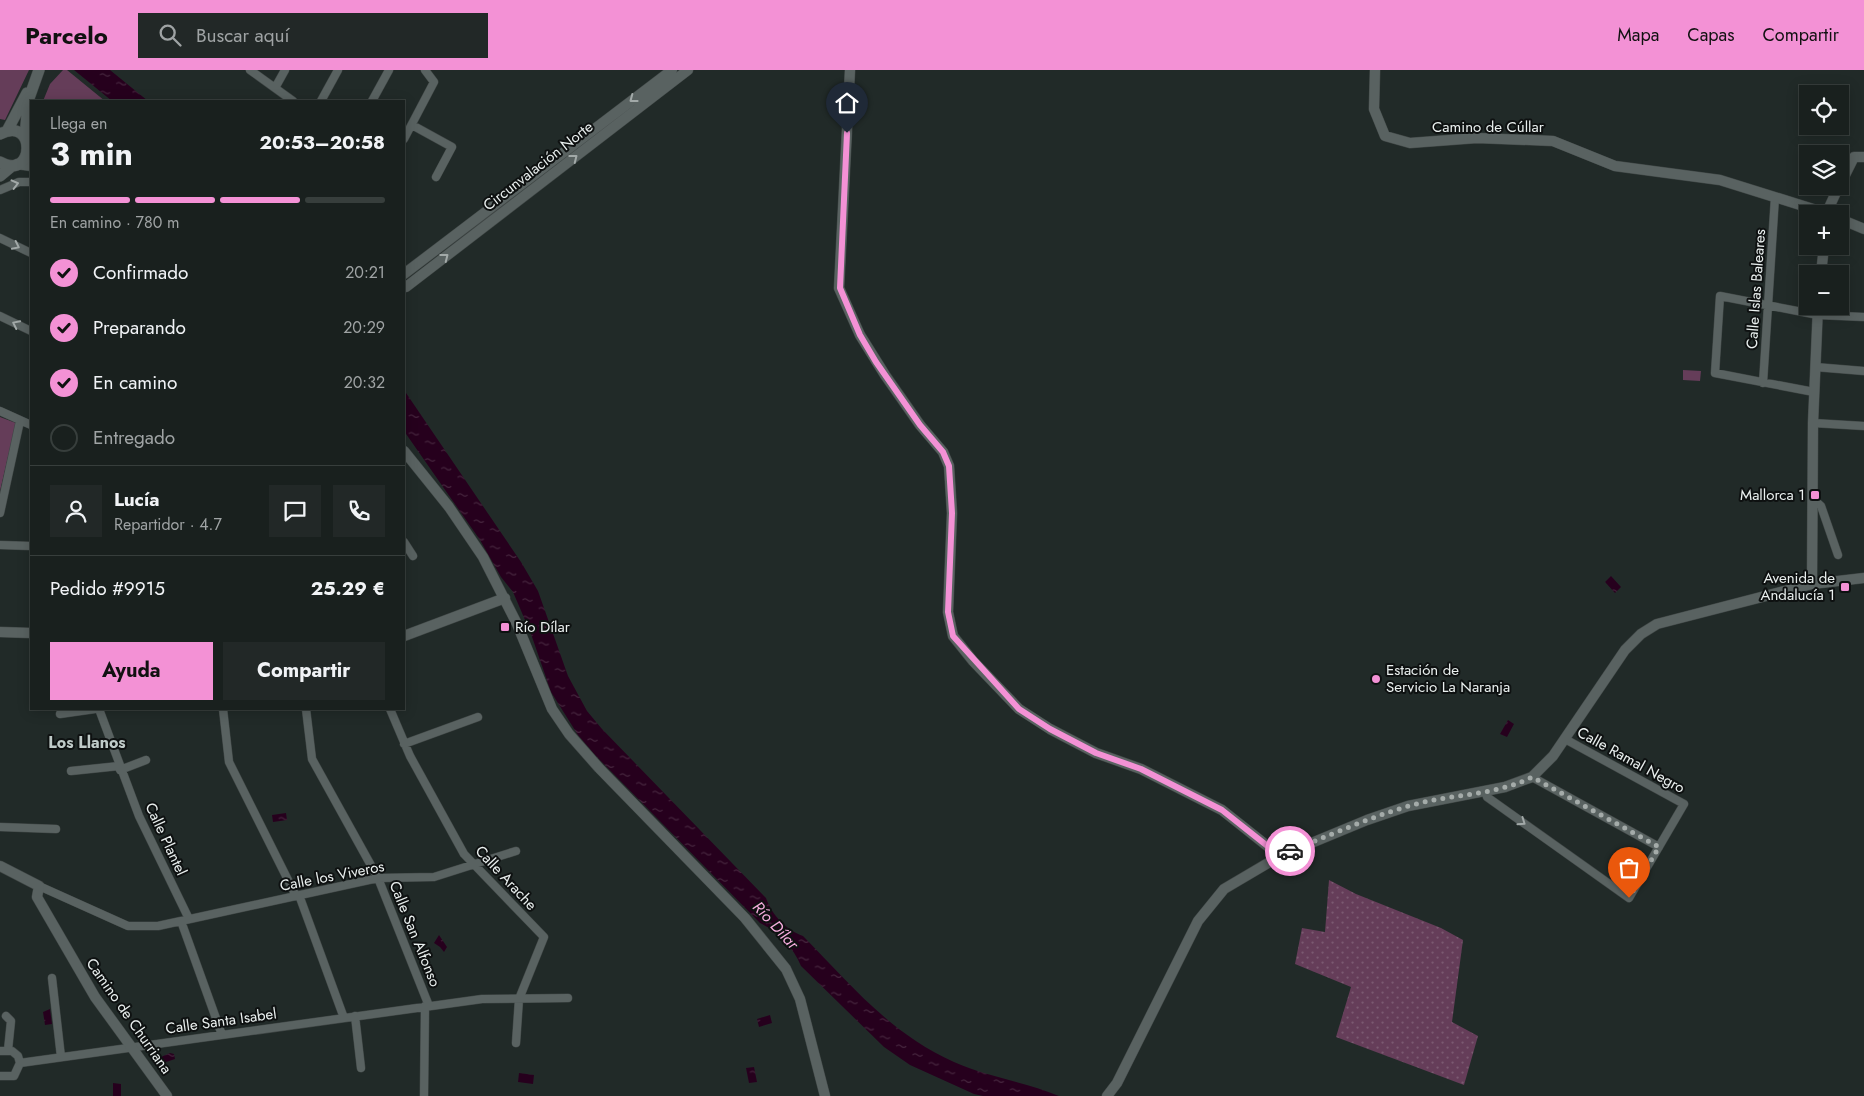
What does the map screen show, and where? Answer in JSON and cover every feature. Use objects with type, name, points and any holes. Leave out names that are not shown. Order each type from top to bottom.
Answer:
[{"type":"main road","points":[[28,142],[17,132],[3,131],[39,70]]},
{"type":"main road","points":[[0,176],[26,156],[28,101],[39,70]]},
{"type":"main road","points":[[0,162],[14,165]]},
{"type":"street","points":[[250,70],[292,100]]},
{"type":"street","points":[[275,88],[284,70]]},
{"type":"street","points":[[322,100],[338,70]]},
{"type":"street","points":[[373,100],[389,70]]},
{"type":"street","points":[[405,137],[434,82],[425,70]]},
{"type":"street","name":"Circunvalación Norte","points":[[405,273],[672,70]]},
{"type":"street","name":"Circunvalación Norte","points":[[405,284],[688,70]]},
{"type":"street","points":[[850,70],[840,288],[860,335],[920,425],[943,452],[949,466],[952,513],[948,612],[953,636],[1019,709],[1050,729],[1096,753],[1141,769],[1222,810],[1280,856]]},
{"type":"street","name":"Camino de Cúllar","points":[[1375,70],[1374,109],[1385,136],[1410,143],[1477,138],[1553,141],[1615,166],[1720,180],[1801,205]]},
{"type":"street","points":[[412,125],[452,147],[436,177]]},
{"type":"street","points":[[1849,167],[1854,157],[1864,157]]},
{"type":"street","points":[[14,165],[30,166]]},
{"type":"street","points":[[0,190],[19,182],[30,182]]},
{"type":"street","name":"Calle Islas Baleares","points":[[1763,383],[1775,197]]},
{"type":"street","points":[[1849,223],[1864,229]]},
{"type":"street","points":[[0,238],[30,253]]},
{"type":"street","points":[[1799,308],[1768,305],[1720,296],[1715,373],[1814,392]]},
{"type":"street","points":[[1812,584],[1812,423],[1818,315]]},
{"type":"street","points":[[1849,315],[1864,317]]},
{"type":"street","points":[[0,316],[30,331]]},
{"type":"street","points":[[1815,367],[1864,371]]},
{"type":"street","points":[[0,412],[30,425]]},
{"type":"street","points":[[0,513],[20,421]]},
{"type":"street","points":[[1812,423],[1864,426]]},
{"type":"street","points":[[405,452],[459,520],[505,598],[546,695],[569,734],[599,768],[745,918],[786,969],[800,999],[824,1096]]},
{"type":"street","points":[[1812,498],[1821,506],[1838,555]]},
{"type":"street","points":[[405,543],[414,556]]},
{"type":"street","points":[[0,545],[30,546]]},
{"type":"street","points":[[1108,1096],[1117,1083],[1198,921],[1224,889],[1280,856],[1367,820],[1408,806],[1505,787],[1532,777],[1544,767],[1565,739],[1625,650],[1641,634],[1657,624],[1812,584],[1864,578]]},
{"type":"street","points":[[405,636],[505,598]]},
{"type":"street","points":[[0,632],[30,633]]},
{"type":"street","name":"Calle Plantel","points":[[60,714],[90,710]]},
{"type":"street","name":"Calle Plantel","points":[[97,710],[139,816],[185,920]]},
{"type":"street","points":[[223,710],[229,762],[298,895],[344,1018]]},
{"type":"street","name":"Calle San Alfonso","points":[[306,710],[312,759],[378,878],[427,1006],[424,1096]]},
{"type":"street","name":"Calle Arache","points":[[390,710],[404,744],[464,854],[544,936],[519,1000],[516,1043]]},
{"type":"street","points":[[404,744],[478,717]]},
{"type":"street","name":"Calle Ramal Negro","points":[[1565,739],[1684,804],[1659,847]]},
{"type":"street","points":[[71,771],[120,768],[146,760]]},
{"type":"street","points":[[1485,791],[1487,797],[1629,898],[1659,847],[1532,777]]},
{"type":"street","points":[[0,827],[56,829]]},
{"type":"street","name":"Calle los Viveros","points":[[40,886],[128,926],[158,926],[378,878],[434,877],[516,851]]},
{"type":"street","points":[[0,866],[40,886]]},
{"type":"street","name":"Camino de Churriana","points":[[40,886],[37,897],[78,971],[167,1096]]},
{"type":"street","points":[[185,920],[222,1035]]},
{"type":"street","points":[[52,978],[61,1057]]},
{"type":"street","name":"Calle Santa Isabel","points":[[20,1063],[482,999],[568,998]]},
{"type":"street","points":[[0,1076],[14,1076],[20,1063],[15,1053],[4,1051],[11,1021],[6,1016]]},
{"type":"street","points":[[355,1016],[362,1068]]},
{"type":"shaded area","points":[[0,70],[29,70],[5,120],[0,119]]},
{"type":"shaded area","points":[[63,70],[67,70],[104,100],[43,100],[50,84]]},
{"type":"shaded area","points":[[1683,370],[1701,371],[1700,381],[1683,380]]},
{"type":"shaded area","points":[[0,417],[16,423],[0,491]]},
{"type":"shaded area","points":[[1329,880],[1356,894],[1441,928],[1463,940],[1452,1022],[1478,1036],[1464,1085],[1336,1037],[1351,987],[1295,964],[1302,928],[1325,932]]},
{"type":"water","points":[[74,70],[110,70],[147,100],[111,100]]},
{"type":"water","points":[[405,391],[521,562],[538,591],[568,676],[587,711],[602,729],[766,898],[780,921],[791,930],[803,936],[855,990],[891,1023],[931,1051],[980,1072],[1059,1096],[983,1096],[974,1094],[910,1065],[884,1047],[801,966],[785,941],[760,923],[596,756],[578,735],[551,692],[531,634],[513,592],[501,577],[480,540],[405,432]]},
{"type":"water","points":[[1611,576],[1621,587],[1615,593],[1605,582]]},
{"type":"water","points":[[1508,720],[1514,724],[1507,737],[1500,734]]},
{"type":"water","points":[[286,813],[287,820],[273,822],[272,815]]},
{"type":"water","points":[[439,935],[447,947],[444,952],[434,943]]},
{"type":"water","points":[[50,1009],[52,1024],[45,1025],[43,1012]]},
{"type":"water","points":[[770,1015],[772,1023],[759,1027],[757,1019]]},
{"type":"water","points":[[170,1053],[174,1054],[175,1059],[163,1063],[161,1057]]},
{"type":"water","points":[[754,1067],[757,1082],[749,1083],[746,1068]]},
{"type":"water","points":[[519,1073],[534,1075],[533,1084],[518,1082]]},
{"type":"water","points":[[113,1083],[121,1084],[121,1096],[113,1096]]},
{"type":"way so far","points":[[1290,851],[1367,820],[1408,806],[1505,787],[1532,777],[1659,847],[1629,898]]},
{"type":"place","name":"Mallorca 1","points":[[1815,495]]},
{"type":"place","name":"Avenida de Andalucía 1","points":[[1845,587]]},
{"type":"place","name":"Río Dílar","points":[[505,627]]},
{"type":"place","name":"Estación de Servicio La Naranja","points":[[1376,679]]},
{"type":"district","name":"Los Llanos","points":[[87,742]]},
{"type":"route","points":[[847,133],[840,288],[860,335],[876,362],[920,425],[943,452],[949,466],[952,513],[948,612],[953,636],[973,661],[1019,709],[1050,729],[1096,753],[1141,769],[1222,810],[1280,856],[1290,851]]}]
